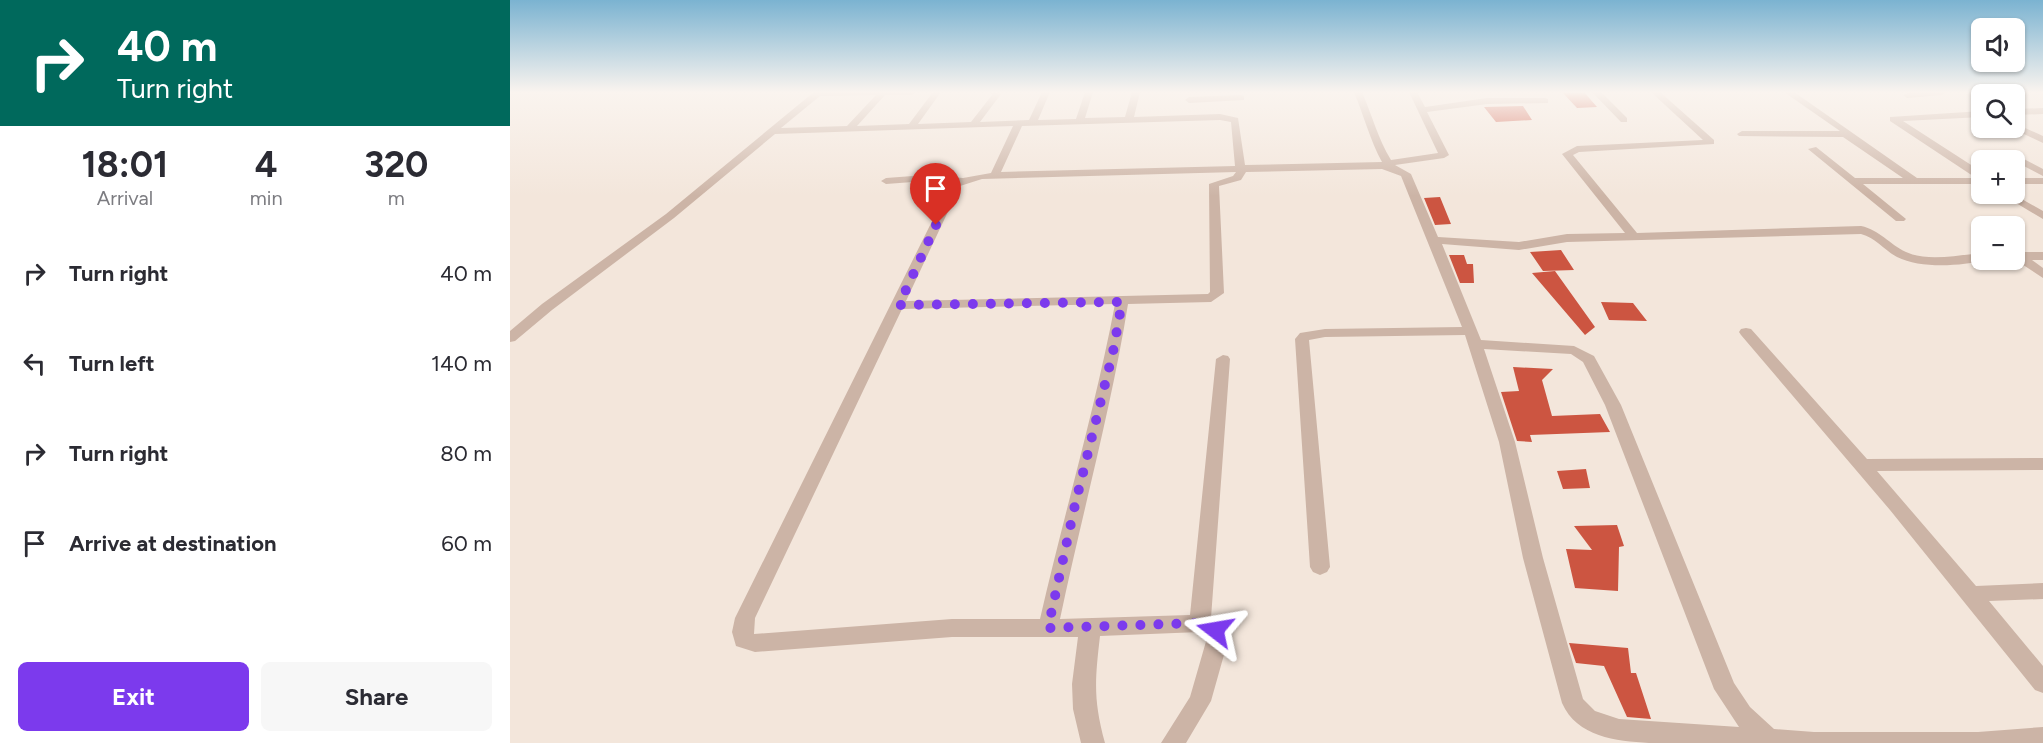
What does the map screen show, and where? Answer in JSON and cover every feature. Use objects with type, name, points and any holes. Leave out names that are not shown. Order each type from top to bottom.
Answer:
[{"type":"street","points":[[510,338],[547,307],[670,216],[778,127]]},
{"type":"street","points":[[773,131],[871,127]]},
{"type":"street","points":[[995,176],[1007,144],[1017,127]]},
{"type":"street","points":[[899,305],[1122,302],[1206,299],[1215,296],[1217,293],[1214,184],[1240,176],[1236,127]]},
{"type":"street","points":[[1372,127],[1376,143],[1388,164],[1406,174],[1472,337],[1507,442],[1533,560],[1573,703],[1580,715],[1596,724],[1619,730],[1770,741],[1978,743],[2043,738]]},
{"type":"street","points":[[1173,743],[1200,701],[1218,637],[1212,627],[1200,623],[1048,628],[951,628],[755,643],[744,640],[745,618],[956,184],[981,176],[1388,164],[1444,155],[1430,127]]},
{"type":"street","points":[[1634,237],[1567,154],[1577,149],[1711,142],[1694,127]]},
{"type":"street","points":[[1840,127],[1845,134]]},
{"type":"street","points":[[1904,127],[1971,172]]},
{"type":"street","points":[[2025,131],[2043,140]]},
{"type":"street","points":[[1742,134],[1845,134],[1915,181]]},
{"type":"street","points":[[1813,149],[1900,219]]},
{"type":"street","points":[[2025,163],[2043,173]]},
{"type":"street","points":[[886,180],[927,178],[961,181]]},
{"type":"street","points":[[1852,180],[1971,179]]},
{"type":"street","points":[[2025,181],[2043,182]]},
{"type":"street","points":[[2023,204],[2043,216]]},
{"type":"street","points":[[1434,240],[1519,246],[1567,238],[1861,230],[1873,232],[1897,252],[1915,258],[1971,257]]},
{"type":"street","points":[[2025,256],[2043,256]]},
{"type":"street","points":[[2025,262],[2043,274]]},
{"type":"street","points":[[1048,628],[1075,505],[1113,352],[1122,302]]},
{"type":"street","points":[[1746,332],[1863,465],[2043,683]]},
{"type":"street","points":[[1320,567],[1302,339],[1305,336],[1325,333],[1472,337],[1575,350],[1589,359],[1613,405],[1725,689],[1743,714],[1770,741]]},
{"type":"street","points":[[1200,623],[1223,359]]},
{"type":"street","points":[[1863,465],[2043,464]]},
{"type":"street","points":[[1971,594],[2043,591]]},
{"type":"street","points":[[1090,627],[1083,684],[1084,709],[1093,743]]},
{"type":"building","points":[[1440,197],[1451,224],[1435,225],[1424,198]]},
{"type":"building","points":[[1561,250],[1574,270],[1543,271],[1530,252]]},
{"type":"building","points":[[1449,255],[1464,255],[1467,264],[1473,264],[1474,283],[1460,283]]},
{"type":"building","points":[[1555,271],[1595,327],[1585,335],[1532,273]]},
{"type":"building","points":[[1601,302],[1633,303],[1647,321],[1609,320]]},
{"type":"building","points":[[1513,367],[1553,369],[1542,380],[1552,416],[1600,414],[1610,432],[1530,435],[1532,442],[1517,441],[1501,392],[1519,391]]},
{"type":"building","points":[[1586,469],[1590,488],[1563,489],[1557,471]]},
{"type":"building","points":[[1617,525],[1624,546],[1619,547],[1618,591],[1575,588],[1566,549],[1592,550],[1574,526]]},
{"type":"building","points":[[1569,643],[1628,648],[1631,673],[1636,673],[1651,719],[1627,717],[1604,666],[1576,663]]},
{"type":"route","points":[[936,225],[899,305],[1122,302],[1113,352],[1075,505],[1048,628],[1200,623],[1207,624],[1215,630]]}]
